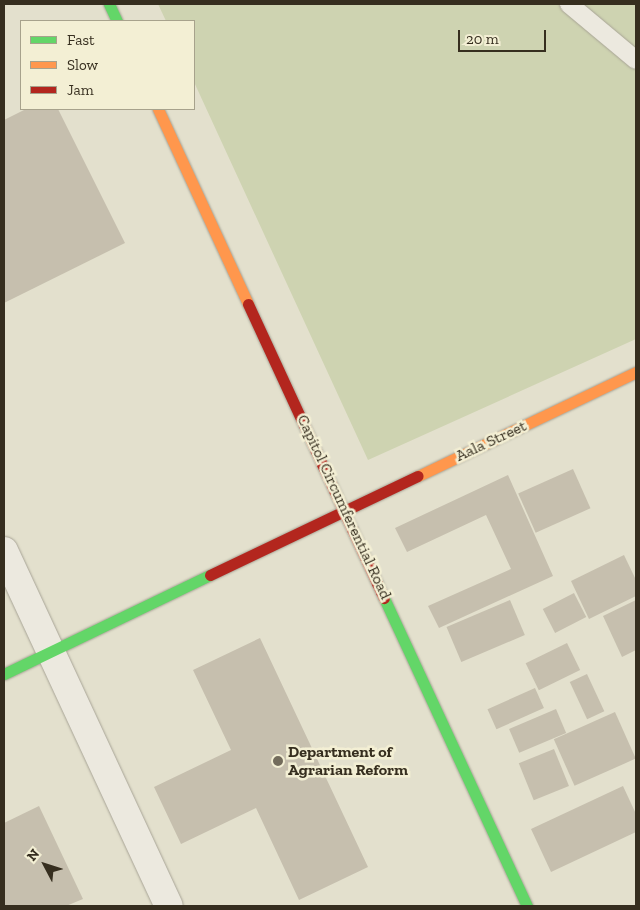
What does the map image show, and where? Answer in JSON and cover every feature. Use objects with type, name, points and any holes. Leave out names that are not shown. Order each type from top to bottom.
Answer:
[{"type":"main road","points":[[109,4],[117,20]]},
{"type":"main road","name":"Capitol Circumferential Road","points":[[158,110],[346,510],[527,906]]},
{"type":"main road","name":"Aala Street","points":[[4,674],[636,372]]},
{"type":"street","points":[[4,552],[169,906]]},
{"type":"lane","points":[[569,4],[636,60]]},
{"type":"green space","points":[[158,4],[636,4],[636,339],[368,460],[195,84],[195,20],[166,20]]},
{"type":"building","points":[[24,110],[58,110],[125,243],[4,303],[4,120]]},
{"type":"building","points":[[573,469],[590,508],[536,533],[518,493]]},
{"type":"building","points":[[508,475],[553,576],[439,628],[428,606],[511,569],[486,515],[407,552],[395,528]]},
{"type":"building","points":[[624,555],[636,580],[636,596],[589,619],[571,581]]},
{"type":"building","points":[[574,593],[586,617],[555,633],[543,609]]},
{"type":"building","points":[[510,600],[525,635],[461,662],[446,627]]},
{"type":"building","points":[[636,600],[636,650],[622,657],[603,616]]},
{"type":"building","points":[[260,638],[368,867],[299,900],[256,808],[181,844],[154,787],[231,750],[193,670]]},
{"type":"building","points":[[567,643],[580,670],[539,690],[526,663]]},
{"type":"building","points":[[587,674],[604,711],[587,719],[570,682]]},
{"type":"building","points":[[535,688],[544,708],[496,729],[487,709]]},
{"type":"building","points":[[556,709],[566,733],[519,753],[509,729]]},
{"type":"building","points":[[615,712],[636,759],[575,786],[554,739]]},
{"type":"building","points":[[554,749],[569,786],[534,800],[519,763]]},
{"type":"building","points":[[623,786],[636,814],[636,832],[551,872],[531,829]]},
{"type":"building","points":[[39,806],[83,899],[66,906],[4,906],[4,823]]},
{"type":"traffic: fast","points":[[109,4],[117,20]]},
{"type":"traffic: fast","points":[[4,674],[210,575]]},
{"type":"traffic: fast","points":[[384,598],[527,906]]},
{"type":"traffic: slow","points":[[158,110],[248,304]]},
{"type":"traffic: slow","points":[[418,476],[636,372]]},
{"type":"traffic: jam","points":[[248,304],[384,598]]},
{"type":"traffic: jam","points":[[210,575],[418,476]]},
{"type":"place","name":"Department of Agrarian Reform","points":[[278,761]]}]
